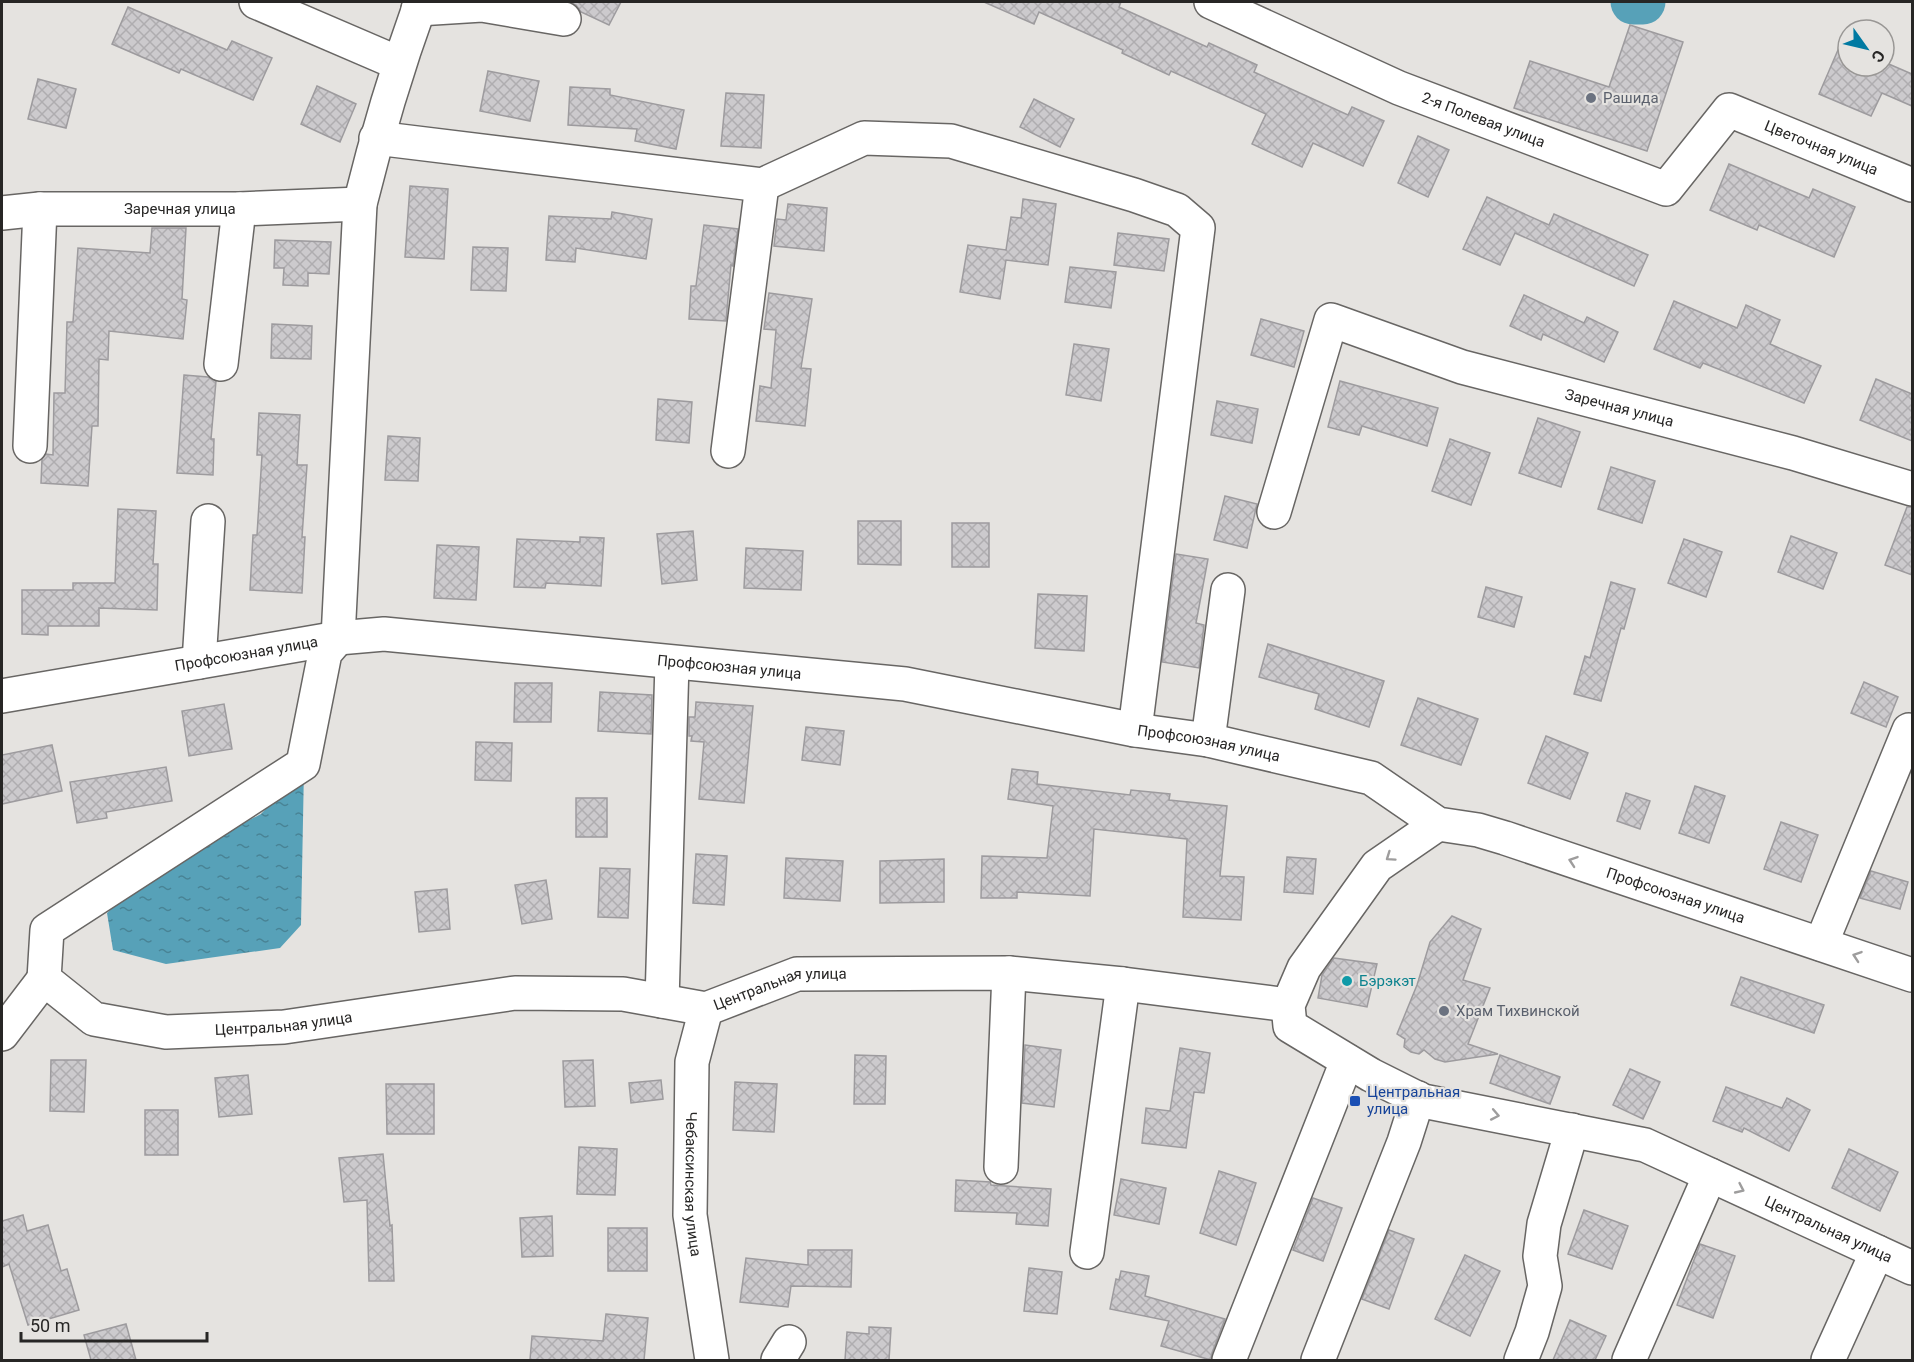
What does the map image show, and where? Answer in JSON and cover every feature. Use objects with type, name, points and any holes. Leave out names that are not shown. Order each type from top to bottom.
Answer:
[{"type":"street","points":[[256,2],[398,63]]},
{"type":"street","name":"2-я Полевая улица","points":[[1211,2],[1399,88],[1666,189],[1729,110]]},
{"type":"street","points":[[2,1034],[44,979],[47,930],[303,764],[325,653],[338,638],[360,204],[398,63],[419,5],[482,5],[564,19]]},
{"type":"street","name":"Цветочная улица","points":[[1729,110],[1912,185]]},
{"type":"street","points":[[376,138],[762,185],[864,138],[951,141],[1177,210],[1198,228],[1135,730]]},
{"type":"street","points":[[728,451],[762,185]]},
{"type":"street","name":"Заречная улица","points":[[2,213],[40,209],[239,208],[360,204]]},
{"type":"street","points":[[220,364],[239,208]]},
{"type":"street","points":[[30,446],[40,209]]},
{"type":"street","name":"Заречная улица","points":[[1274,512],[1330,320],[1462,367],[1793,453],[1912,489]]},
{"type":"street","points":[[199,662],[208,521]]},
{"type":"street","points":[[1208,740],[1228,590]]},
{"type":"street","name":"Профсоюзная улица","points":[[2,696],[338,638],[384,634],[905,684],[1135,730],[1208,740],[1371,778],[1438,824],[1478,830],[1504,838],[1912,975]]},
{"type":"street","points":[[662,1001],[672,663]]},
{"type":"street","points":[[1821,944],[1910,730]]},
{"type":"street","points":[[1288,1005],[1304,968],[1377,866],[1438,824]]},
{"type":"street","points":[[1000,1167],[1010,973]]},
{"type":"street","name":"Центральная улица","points":[[44,979],[94,1019],[166,1032],[284,1027],[515,993],[623,994],[706,1010],[797,974],[1010,973],[1123,984],[1288,1005],[1290,1026],[1347,1061],[1418,1098],[1645,1145],[1912,1268]]},
{"type":"street","points":[[1087,1252],[1123,984]]},
{"type":"street","name":"Чебаксинская улица","points":[[706,1010],[692,1062],[690,1215],[712,1360]]},
{"type":"street","points":[[1229,1360],[1347,1061]]},
{"type":"street","points":[[1318,1360],[1404,1142],[1418,1098]]},
{"type":"street","points":[[1521,1360],[1532,1332],[1545,1286],[1540,1256],[1544,1224],[1572,1131]]},
{"type":"street","points":[[1629,1360],[1710,1175]]},
{"type":"street","points":[[1828,1360],[1877,1252]]},
{"type":"water","points":[[304,768],[301,925],[280,948],[166,964],[113,950],[107,913],[149,872],[261,814]]},
{"type":"building","points":[[569,2],[621,2],[609,25],[581,12],[576,5]]},
{"type":"building","points":[[984,2],[1121,2],[1119,7],[1207,47],[1209,43],[1257,65],[1254,72],[1348,115],[1352,107],[1384,121],[1363,166],[1313,143],[1302,167],[1252,144],[1266,114],[1171,71],[1169,75],[1122,53],[1123,50],[1039,12],[1034,24]]},
{"type":"building","points":[[128,7],[227,50],[232,41],[272,58],[253,100],[181,69],[179,73],[112,44]]},
{"type":"building","name":"Рашида","points":[[1630,25],[1683,42],[1647,151],[1514,108],[1530,61],[1609,87]]},
{"type":"building","points":[[1836,55],[1836,78],[1896,78],[1896,67],[1912,74],[1912,106],[1882,93],[1871,116],[1819,94]]},
{"type":"building","points":[[488,71],[539,81],[530,121],[480,111]]},
{"type":"building","points":[[38,79],[76,89],[66,128],[28,119]]},
{"type":"building","points":[[317,86],[356,104],[340,142],[301,124]]},
{"type":"building","points":[[570,87],[610,89],[610,95],[684,110],[676,149],[635,141],[637,129],[568,125]]},
{"type":"building","points":[[726,93],[764,95],[761,148],[721,146]]},
{"type":"building","points":[[1034,99],[1074,119],[1060,147],[1020,127]]},
{"type":"building","points":[[1418,136],[1449,150],[1428,197],[1398,183]]},
{"type":"building","points":[[1729,164],[1809,198],[1813,189],[1855,207],[1834,257],[1759,225],[1757,230],[1710,210]]},
{"type":"building","points":[[410,186],[448,189],[444,259],[405,257]]},
{"type":"building","points":[[1487,197],[1549,225],[1554,214],[1648,255],[1634,286],[1515,233],[1500,265],[1463,249]]},
{"type":"building","points":[[1023,199],[1056,204],[1048,265],[1006,260],[1000,299],[960,292],[968,245],[1006,250],[1011,217],[1021,218]]},
{"type":"building","points":[[788,204],[827,208],[824,251],[774,246],[777,219],[786,220]]},
{"type":"building","points":[[612,212],[652,219],[646,259],[576,248],[575,262],[546,260],[549,216],[611,219]]},
{"type":"building","points":[[704,225],[738,229],[733,266],[731,265],[726,321],[689,319],[691,286],[696,286]]},
{"type":"building","points":[[152,228],[186,228],[182,299],[187,300],[183,339],[109,331],[108,360],[99,359],[98,426],[92,426],[88,486],[41,483],[42,459],[46,454],[53,455],[54,393],[65,393],[67,322],[73,322],[78,248],[150,253]]},
{"type":"building","points":[[1118,233],[1169,239],[1164,271],[1114,265]]},
{"type":"building","points":[[275,240],[331,242],[329,274],[308,273],[308,286],[283,285],[284,268],[274,268]]},
{"type":"building","points":[[473,247],[508,248],[506,291],[471,290]]},
{"type":"building","points":[[1070,267],[1116,272],[1111,308],[1065,302]]},
{"type":"building","points":[[769,293],[812,299],[801,368],[811,369],[805,426],[756,421],[760,386],[771,388],[776,330],[764,329]]},
{"type":"building","points":[[1524,295],[1584,323],[1587,317],[1618,332],[1604,362],[1543,334],[1541,340],[1510,326]]},
{"type":"building","points":[[1674,301],[1737,328],[1746,305],[1780,320],[1770,344],[1821,366],[1804,403],[1703,363],[1700,368],[1654,349]]},
{"type":"building","points":[[1261,319],[1304,331],[1294,367],[1251,355]]},
{"type":"building","points":[[272,324],[312,326],[311,359],[271,358]]},
{"type":"building","points":[[1074,344],[1109,349],[1101,401],[1066,395]]},
{"type":"building","points":[[184,375],[208,377],[216,381],[211,439],[214,439],[213,475],[177,473]]},
{"type":"building","points":[[1876,379],[1912,394],[1912,441],[1860,420]]},
{"type":"building","points":[[1340,381],[1438,408],[1427,446],[1362,426],[1359,435],[1328,427]]},
{"type":"building","points":[[658,399],[692,402],[689,443],[656,440]]},
{"type":"building","points":[[1217,401],[1258,409],[1252,443],[1211,435]]},
{"type":"building","points":[[259,413],[300,415],[297,465],[307,465],[302,537],[305,537],[302,593],[250,590],[253,535],[257,535],[262,455],[257,455]]},
{"type":"building","points":[[1538,418],[1580,432],[1561,487],[1519,473]]},
{"type":"building","points":[[388,436],[420,438],[418,481],[385,480]]},
{"type":"building","points":[[1450,439],[1490,453],[1471,505],[1432,491]]},
{"type":"building","points":[[1611,467],[1655,481],[1642,523],[1598,509]]},
{"type":"building","points":[[1225,496],[1257,504],[1247,548],[1214,540]]},
{"type":"building","points":[[1907,507],[1912,507],[1912,575],[1885,565]]},
{"type":"building","points":[[118,509],[156,511],[153,564],[158,564],[157,610],[99,608],[99,626],[48,626],[48,635],[22,634],[22,590],[73,590],[73,583],[115,583]]},
{"type":"building","points":[[858,521],[901,521],[901,565],[858,564]]},
{"type":"building","points":[[952,523],[989,523],[989,567],[952,567]]},
{"type":"building","points":[[693,531],[697,580],[662,584],[657,534]]},
{"type":"building","points":[[1791,536],[1837,553],[1823,589],[1778,572]]},
{"type":"building","points":[[580,537],[604,538],[601,586],[546,583],[545,588],[514,587],[517,539],[580,542]]},
{"type":"building","points":[[1684,539],[1722,552],[1706,597],[1668,583]]},
{"type":"building","points":[[437,545],[479,547],[476,600],[434,598]]},
{"type":"building","points":[[746,548],[803,551],[801,590],[744,588]]},
{"type":"building","points":[[1176,554],[1208,559],[1196,623],[1204,625],[1199,668],[1162,662]]},
{"type":"building","points":[[1611,582],[1635,589],[1624,629],[1621,628],[1601,701],[1574,694],[1585,656],[1590,658]]},
{"type":"building","points":[[1486,587],[1522,597],[1514,627],[1478,617]]},
{"type":"building","points":[[1038,594],[1087,596],[1084,651],[1035,648]]},
{"type":"building","points":[[1268,644],[1384,681],[1369,727],[1315,709],[1319,694],[1259,677]]},
{"type":"building","points":[[1864,682],[1898,697],[1886,727],[1851,713]]},
{"type":"building","points":[[515,683],[552,683],[551,722],[514,722]]},
{"type":"building","points":[[600,692],[652,695],[651,734],[598,731]]},
{"type":"building","points":[[1418,698],[1478,719],[1461,765],[1401,745]]},
{"type":"building","points":[[696,702],[753,706],[744,803],[699,799],[704,742],[691,741],[692,736],[689,736],[689,717],[695,717]]},
{"type":"building","points":[[224,704],[232,749],[189,756],[182,711]]},
{"type":"building","points":[[806,727],[844,731],[840,765],[802,760]]},
{"type":"building","points":[[1546,736],[1588,753],[1570,799],[1528,783]]},
{"type":"building","points":[[476,742],[512,743],[511,781],[475,780]]},
{"type":"building","points":[[52,745],[62,791],[2,804],[2,755]]},
{"type":"building","points":[[166,767],[172,801],[106,812],[107,818],[77,823],[70,782]]},
{"type":"building","points":[[1012,769],[1038,772],[1037,784],[1130,795],[1131,790],[1170,794],[1169,800],[1227,806],[1220,876],[1244,877],[1241,920],[1183,917],[1187,839],[1094,829],[1090,896],[1017,892],[1017,898],[981,898],[982,856],[1047,858],[1053,806],[1008,799]]},
{"type":"building","points":[[1695,786],[1725,796],[1709,843],[1679,833]]},
{"type":"building","points":[[1626,793],[1650,801],[1640,829],[1617,821]]},
{"type":"building","points":[[576,798],[607,798],[607,837],[576,837]]},
{"type":"building","points":[[1781,822],[1818,835],[1801,882],[1764,869]]},
{"type":"building","points":[[696,854],[727,856],[724,905],[693,903]]},
{"type":"building","points":[[1287,857],[1316,859],[1313,894],[1284,892]]},
{"type":"building","points":[[786,858],[843,861],[840,901],[784,898]]},
{"type":"building","points":[[944,859],[944,902],[880,903],[880,861]]},
{"type":"building","points":[[600,868],[630,869],[628,918],[598,917]]},
{"type":"building","points":[[1871,871],[1908,882],[1900,909],[1860,898]]},
{"type":"building","points":[[546,880],[552,919],[522,924],[515,885]]},
{"type":"building","points":[[447,889],[450,929],[419,932],[415,892]]},
{"type":"building","name":"Храм Тихвинской","points":[[1452,916],[1481,929],[1463,980],[1490,988],[1468,1044],[1498,1054],[1445,1062],[1435,1059],[1424,1050],[1419,1054],[1411,1052],[1404,1047],[1405,1039],[1397,1034],[1417,985],[1430,942]]},
{"type":"building","name":"Бэрэкэт","points":[[1334,958],[1377,964],[1367,1007],[1318,998],[1322,975]]},
{"type":"building","points":[[1741,977],[1824,1005],[1814,1033],[1731,1005]]},
{"type":"building","points":[[1025,1045],[1061,1050],[1054,1107],[1022,1103]]},
{"type":"building","points":[[1180,1048],[1210,1053],[1204,1093],[1194,1092],[1186,1148],[1142,1143],[1146,1108],[1170,1111]]},
{"type":"building","points":[[855,1055],[886,1056],[885,1104],[854,1104]]},
{"type":"building","points":[[1500,1055],[1560,1077],[1550,1104],[1490,1083]]},
{"type":"building","points":[[51,1060],[86,1060],[84,1112],[50,1111]]},
{"type":"building","points":[[593,1060],[595,1106],[565,1107],[563,1061]]},
{"type":"building","points":[[1630,1069],[1660,1082],[1643,1119],[1613,1105]]},
{"type":"building","points":[[248,1075],[252,1114],[219,1117],[215,1078]]},
{"type":"building","points":[[661,1080],[663,1099],[631,1103],[629,1083]]},
{"type":"building","points":[[735,1082],[777,1084],[774,1132],[733,1130]]},
{"type":"building","points":[[386,1084],[434,1084],[434,1134],[387,1134]]},
{"type":"building","points":[[1726,1087],[1782,1108],[1787,1098],[1810,1110],[1789,1151],[1744,1128],[1742,1132],[1713,1121]]},
{"type":"building","points":[[145,1110],[178,1110],[178,1155],[145,1155]]},
{"type":"building","points":[[579,1147],[617,1149],[615,1195],[577,1194]]},
{"type":"building","points":[[1849,1149],[1898,1172],[1880,1211],[1832,1188]]},
{"type":"building","points":[[383,1154],[390,1226],[392,1225],[394,1281],[369,1281],[367,1200],[344,1202],[339,1158]]},
{"type":"building","points":[[1219,1171],[1256,1183],[1236,1245],[1200,1233]]},
{"type":"building","points":[[1121,1179],[1166,1188],[1159,1224],[1114,1215]]},
{"type":"building","points":[[956,1180],[1051,1189],[1048,1226],[1016,1224],[1017,1213],[955,1211]]},
{"type":"building","points":[[1313,1198],[1342,1208],[1323,1261],[1293,1250]]},
{"type":"building","points":[[1584,1210],[1628,1226],[1612,1269],[1568,1254]]},
{"type":"building","points":[[23,1215],[27,1231],[48,1225],[61,1271],[67,1269],[79,1310],[28,1325],[9,1264],[2,1267],[2,1221]]},
{"type":"building","points":[[552,1216],[553,1256],[522,1257],[520,1218]]},
{"type":"building","points":[[608,1228],[647,1228],[647,1271],[608,1271]]},
{"type":"building","points":[[1389,1230],[1414,1239],[1389,1309],[1362,1299]]},
{"type":"building","points":[[1700,1244],[1735,1256],[1713,1318],[1677,1305]]},
{"type":"building","points":[[808,1250],[852,1250],[851,1287],[791,1286],[788,1307],[740,1302],[746,1258],[808,1265]]},
{"type":"building","points":[[1465,1255],[1500,1271],[1470,1336],[1435,1319]]},
{"type":"building","points":[[1029,1268],[1062,1272],[1057,1314],[1024,1311]]},
{"type":"building","points":[[1121,1271],[1149,1276],[1145,1296],[1225,1319],[1211,1360],[1161,1346],[1169,1321],[1110,1309],[1116,1279],[1119,1280]]},
{"type":"building","points":[[606,1314],[648,1318],[644,1360],[530,1360],[532,1336],[603,1341]]},
{"type":"building","points":[[1570,1320],[1606,1336],[1595,1360],[1553,1360]]},
{"type":"building","points":[[126,1324],[136,1360],[91,1360],[84,1335]]},
{"type":"building","points":[[869,1327],[891,1328],[889,1360],[845,1360],[847,1332],[869,1334]]},
{"type":"waterway","points":[[1633,2],[1643,2]]},
{"type":"place","name":"Рашида","points":[[1591,98]]},
{"type":"place","name":"Бэрэкэт","points":[[1347,981]]},
{"type":"place","name":"Храм Тихвинской","points":[[1444,1011]]},
{"type":"place","name":"Центральная улица","points":[[1355,1101]]}]
